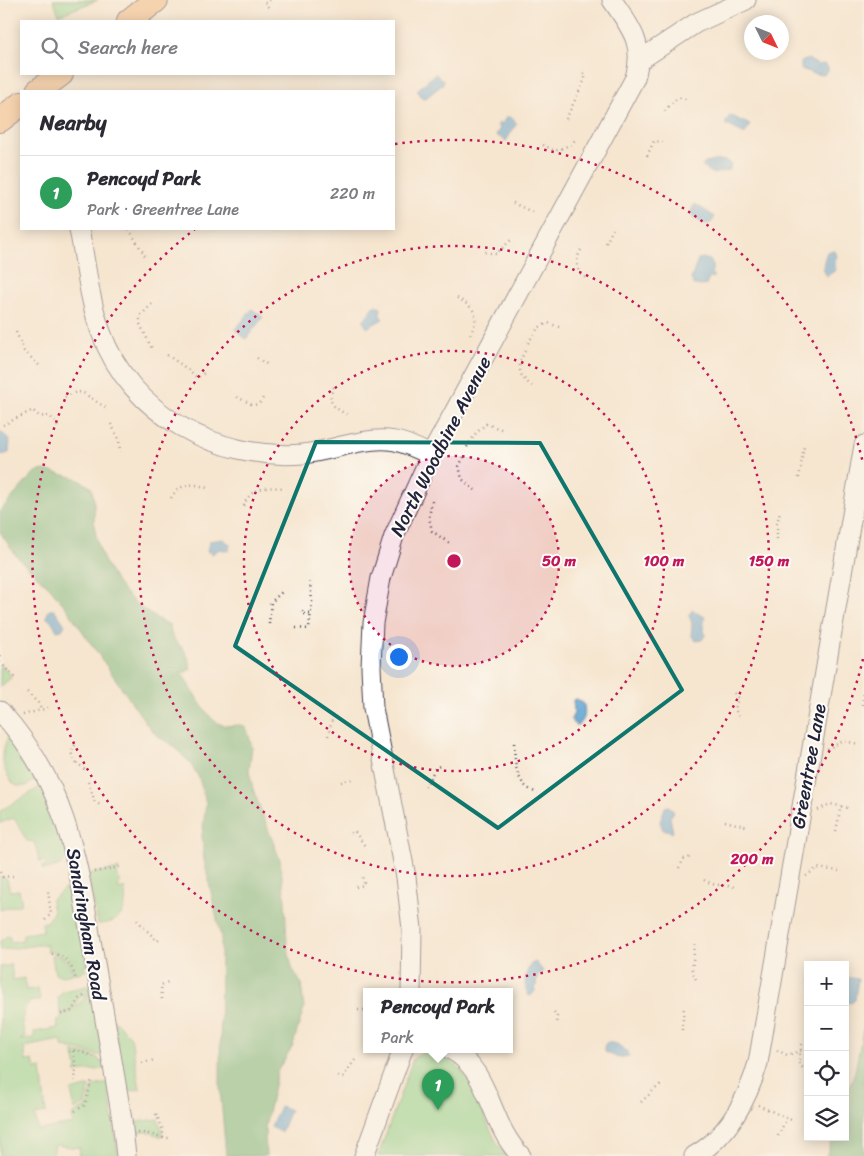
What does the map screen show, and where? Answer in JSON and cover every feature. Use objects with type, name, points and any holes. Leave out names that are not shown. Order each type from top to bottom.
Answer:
[{"type":"main road","points":[[130,20],[156,0]]},
{"type":"main road","points":[[39,90],[60,75]]},
{"type":"main road","points":[[0,120],[20,105]]},
{"type":"street","points":[[612,0],[635,36],[640,60],[696,22],[746,0]]},
{"type":"street","name":"North Woodbine Avenue","points":[[412,988],[412,928],[406,877],[373,708],[371,667],[373,623],[381,578],[394,536],[431,455],[629,92],[640,60]]},
{"type":"street","points":[[79,230],[97,319],[108,348],[136,390],[175,423],[206,440],[255,453],[304,454],[388,440],[410,445],[431,455]]},
{"type":"street","name":"Greentree Lane","points":[[694,1156],[723,1130],[747,1096],[758,1063],[810,748],[864,445]]},
{"type":"street","name":"Sandringham Road","points":[[6,718],[37,761],[53,790],[67,825],[80,874],[125,1135],[126,1156]]},
{"type":"street","points":[[364,1156],[402,1053]]},
{"type":"street","points":[[458,1053],[462,1055],[478,1074],[504,1137],[521,1156]]},
{"type":"path","points":[[268,7],[265,4],[270,0]]},
{"type":"path","points":[[566,119],[585,79],[585,75],[581,72]]},
{"type":"path","points":[[665,111],[673,101],[680,98],[686,99]]},
{"type":"path","points":[[543,145],[555,151],[564,148],[576,138]]},
{"type":"path","points":[[646,156],[654,141],[663,142]]},
{"type":"path","points":[[513,203],[532,212]]},
{"type":"path","points":[[131,230],[145,256]]},
{"type":"path","points":[[606,243],[613,230]]},
{"type":"path","points":[[485,252],[496,254],[514,238]]},
{"type":"path","points":[[581,250],[577,264],[580,272],[586,278]]},
{"type":"path","points":[[457,298],[470,305],[474,310],[476,317],[469,336]]},
{"type":"path","points":[[152,304],[140,316],[140,324],[153,350]]},
{"type":"path","points":[[528,343],[538,328],[548,323],[562,328]]},
{"type":"path","points":[[16,332],[41,367]]},
{"type":"path","points":[[525,351],[519,362],[519,370],[523,379],[532,386]]},
{"type":"path","points":[[167,355],[180,365],[186,367],[198,378],[204,373]]},
{"type":"path","points":[[257,358],[268,365]]},
{"type":"path","points":[[334,387],[330,394],[332,403],[336,408],[349,416]]},
{"type":"path","points":[[65,397],[73,393],[82,392],[106,408]]},
{"type":"path","points":[[237,397],[253,405],[259,404],[263,398]]},
{"type":"path","points":[[3,426],[33,410],[42,417],[50,416],[58,427]]},
{"type":"path","points":[[111,424],[119,439],[120,452]]},
{"type":"path","points":[[467,447],[476,433],[486,424],[504,430]]},
{"type":"path","points":[[799,478],[804,446]]},
{"type":"path","points":[[464,457],[459,466],[462,479],[475,490]]},
{"type":"path","points":[[171,498],[180,487],[188,485],[207,488]]},
{"type":"path","points":[[244,506],[247,497],[254,491],[264,488],[284,488]]},
{"type":"path","points":[[432,501],[429,517],[432,531],[449,542]]},
{"type":"path","points":[[777,539],[777,524],[780,510]]},
{"type":"path","points":[[296,628],[309,629],[312,602],[310,582]]},
{"type":"path","points":[[269,624],[271,602],[282,592]]},
{"type":"path","points":[[302,611],[302,614],[311,614]]},
{"type":"path","points":[[0,662],[15,678]]},
{"type":"path","points":[[27,692],[38,702],[42,711]]},
{"type":"path","points":[[734,693],[738,695],[735,709],[740,719]]},
{"type":"path","points":[[862,706],[864,693]]},
{"type":"path","points":[[6,718],[42,711],[51,707]]},
{"type":"path","points":[[328,736],[334,712]]},
{"type":"path","points":[[810,748],[825,751],[844,742],[859,744]]},
{"type":"path","points":[[514,743],[515,770],[526,788],[538,793]]},
{"type":"path","points":[[75,745],[71,753],[77,764],[83,767],[85,771]]},
{"type":"path","points":[[425,787],[436,767],[441,766]]},
{"type":"path","points":[[340,782],[352,779]]},
{"type":"path","points":[[88,782],[95,802],[102,806]]},
{"type":"path","points":[[801,807],[816,811],[830,804],[850,808]]},
{"type":"path","points":[[836,831],[841,806]]},
{"type":"path","points":[[725,822],[749,827]]},
{"type":"path","points":[[350,833],[355,832],[365,846]]},
{"type":"path","points":[[679,868],[684,859],[691,857]]},
{"type":"path","points":[[80,874],[120,867]]},
{"type":"path","points":[[789,876],[802,879],[817,868],[839,871]]},
{"type":"path","points":[[0,872],[3,877],[13,876]]},
{"type":"path","points":[[356,887],[364,885],[362,876]]},
{"type":"path","points":[[704,880],[712,884],[734,887]]},
{"type":"path","points":[[46,920],[51,914],[48,890]]},
{"type":"path","points":[[138,920],[153,939],[156,941],[162,938]]},
{"type":"path","points":[[695,944],[692,969],[696,980]]},
{"type":"path","points":[[52,954],[61,956],[70,964],[76,980]]},
{"type":"path","points":[[162,999],[161,985],[168,982]]},
{"type":"path","points":[[61,1014],[72,1011],[82,997],[100,992]]},
{"type":"path","points":[[682,1030],[684,1007]]},
{"type":"path","points":[[358,1010],[363,1010]]},
{"type":"path","points":[[554,1012],[557,1016],[556,1024]]},
{"type":"path","points":[[761,1042],[787,1055],[801,1051]]},
{"type":"path","points":[[802,1044],[798,1063],[804,1069]]},
{"type":"path","points":[[75,1081],[76,1067],[71,1051],[90,1056],[111,1056]]},
{"type":"path","points":[[142,1063],[155,1060]]},
{"type":"path","points":[[338,1076],[343,1077],[355,1060]]},
{"type":"path","points":[[75,1110],[85,1105],[92,1078]]},
{"type":"path","points":[[641,1102],[663,1082]]},
{"type":"path","points":[[761,1107],[791,1120]]},
{"type":"path","points":[[156,1114],[163,1130],[163,1138]]},
{"type":"path","points":[[778,1136],[787,1118]]},
{"type":"path","points":[[125,1135],[146,1132],[163,1138],[170,1138]]},
{"type":"highlighted area","points":[[316,442],[540,443],[682,690],[498,828],[235,646]]},
{"type":"green space","points":[[53,0],[98,0],[59,15]]},
{"type":"green space","points":[[44,470],[76,478],[91,487],[98,545],[111,574],[120,587],[143,609],[170,625],[173,638],[186,653],[190,663],[191,669],[182,674],[208,714],[218,723],[242,725],[247,729],[252,747],[249,771],[253,789],[280,860],[285,899],[287,944],[292,968],[301,983],[304,1008],[293,1045],[277,1072],[265,1127],[266,1156],[226,1156],[220,1088],[221,938],[204,860],[202,836],[206,803],[199,778],[190,763],[172,745],[157,736],[146,723],[67,609],[50,588],[17,557],[0,532],[0,511],[35,472]]},
{"type":"green space","points":[[0,664],[12,677],[0,687]]},
{"type":"green space","points":[[9,735],[38,778],[26,786],[16,786],[4,768],[4,748]]},
{"type":"green space","points":[[42,786],[68,857],[63,864],[44,870],[41,868],[47,863],[45,861],[40,862],[34,842],[27,841],[14,818],[0,823],[0,811]]},
{"type":"green space","points":[[119,869],[117,874],[120,883],[118,887],[120,890],[124,888],[124,909],[118,918],[98,924],[88,874]]},
{"type":"green space","points":[[0,876],[7,879],[10,891],[19,890],[22,904],[0,910]]},
{"type":"green space","points":[[73,886],[71,891],[75,892],[87,965],[84,966],[86,971],[75,974],[65,958],[56,953],[47,952],[46,944],[0,950],[0,941],[9,935],[11,942],[23,940],[23,934],[43,931],[42,923],[46,922],[53,913],[51,900],[64,889]]},
{"type":"green space","points":[[52,955],[56,955],[66,961],[73,974],[63,976],[55,974]]},
{"type":"green space","points":[[11,965],[13,980],[24,978],[26,990],[38,988],[40,1000],[29,1002],[24,1010],[22,1018],[25,1036],[20,1040],[34,1038],[34,1032],[58,1028],[57,1020],[61,1019],[61,1015],[70,1012],[83,999],[92,994],[104,1055],[69,1049],[68,1047],[63,1048],[61,1040],[24,1047],[26,1061],[33,1060],[35,1069],[41,1068],[46,1113],[35,1115],[38,1130],[73,1124],[72,1115],[87,1106],[93,1086],[108,1083],[118,1156],[79,1156],[80,1148],[55,1145],[53,1156],[0,1156],[0,967]]},
{"type":"green space","points":[[91,985],[92,992],[80,997],[70,1011],[60,1013],[58,997],[63,991]]},
{"type":"green space","points":[[113,1019],[131,1037],[140,1089],[125,1092]]},
{"type":"green space","points":[[864,1024],[864,1156],[826,1156],[832,1141],[849,1141],[849,1088],[855,1071]]},
{"type":"green space","points":[[73,1051],[98,1058],[99,1061],[104,1062],[106,1069],[75,1072],[77,1068]]},
{"type":"green space","points":[[422,1053],[427,1053],[442,1057],[457,1066],[467,1078],[496,1141],[507,1156],[378,1156],[413,1059]]},
{"type":"green space","points":[[90,1086],[85,1104],[75,1110],[71,1091]]},
{"type":"green space","points":[[158,1119],[162,1129],[162,1137],[146,1131],[132,1133],[130,1123]]},
{"type":"water","points":[[808,59],[818,65],[824,64],[828,67],[828,71],[824,75],[814,74],[801,69],[801,62]]},
{"type":"water","points":[[435,74],[443,80],[443,84],[426,98],[422,98],[417,90]]},
{"type":"water","points":[[730,115],[750,125],[745,134],[725,124]]},
{"type":"water","points":[[506,117],[511,117],[517,123],[506,141],[496,135],[500,128],[497,126],[499,123],[502,124]]},
{"type":"water","points":[[719,160],[727,161],[731,165],[729,170],[713,174],[702,166],[705,163]]},
{"type":"water","points":[[695,204],[715,217],[711,223],[705,224],[693,218],[691,211]]},
{"type":"water","points":[[833,250],[837,256],[835,261],[836,270],[827,276],[824,270],[824,261],[827,252]]},
{"type":"water","points":[[698,259],[710,260],[714,266],[711,273],[714,277],[709,278],[706,285],[694,285],[691,279]]},
{"type":"water","points":[[375,305],[381,308],[380,315],[383,319],[367,328],[363,321]]},
{"type":"water","points":[[252,309],[263,317],[246,339],[235,330]]},
{"type":"water","points":[[0,431],[10,440],[9,453],[2,455],[0,452]]},
{"type":"water","points":[[223,539],[230,544],[229,551],[220,549],[212,554],[207,551],[209,541]]},
{"type":"water","points":[[49,610],[55,610],[65,625],[62,630],[57,631],[53,623],[46,617]]},
{"type":"water","points":[[692,610],[705,617],[703,630],[706,634],[702,640],[696,641],[691,635],[692,623],[689,616]]},
{"type":"water","points":[[577,699],[584,704],[585,713],[584,719],[578,725],[575,725],[571,719],[574,713],[573,700]]},
{"type":"water","points":[[669,806],[674,812],[670,817],[673,832],[671,833],[668,830],[663,830],[660,822],[665,807]]},
{"type":"water","points":[[536,962],[543,971],[541,974],[538,974],[535,991],[531,996],[526,991],[525,979],[531,964]]},
{"type":"water","points":[[849,977],[858,979],[855,1000],[849,1003]]},
{"type":"water","points":[[607,1042],[617,1044],[628,1052],[629,1056],[618,1058],[605,1052],[604,1046]]},
{"type":"water","points":[[280,1106],[290,1110],[281,1132],[271,1127]]},
{"type":"place","name":"Pencoyd Park","points":[[438,1110]]}]
